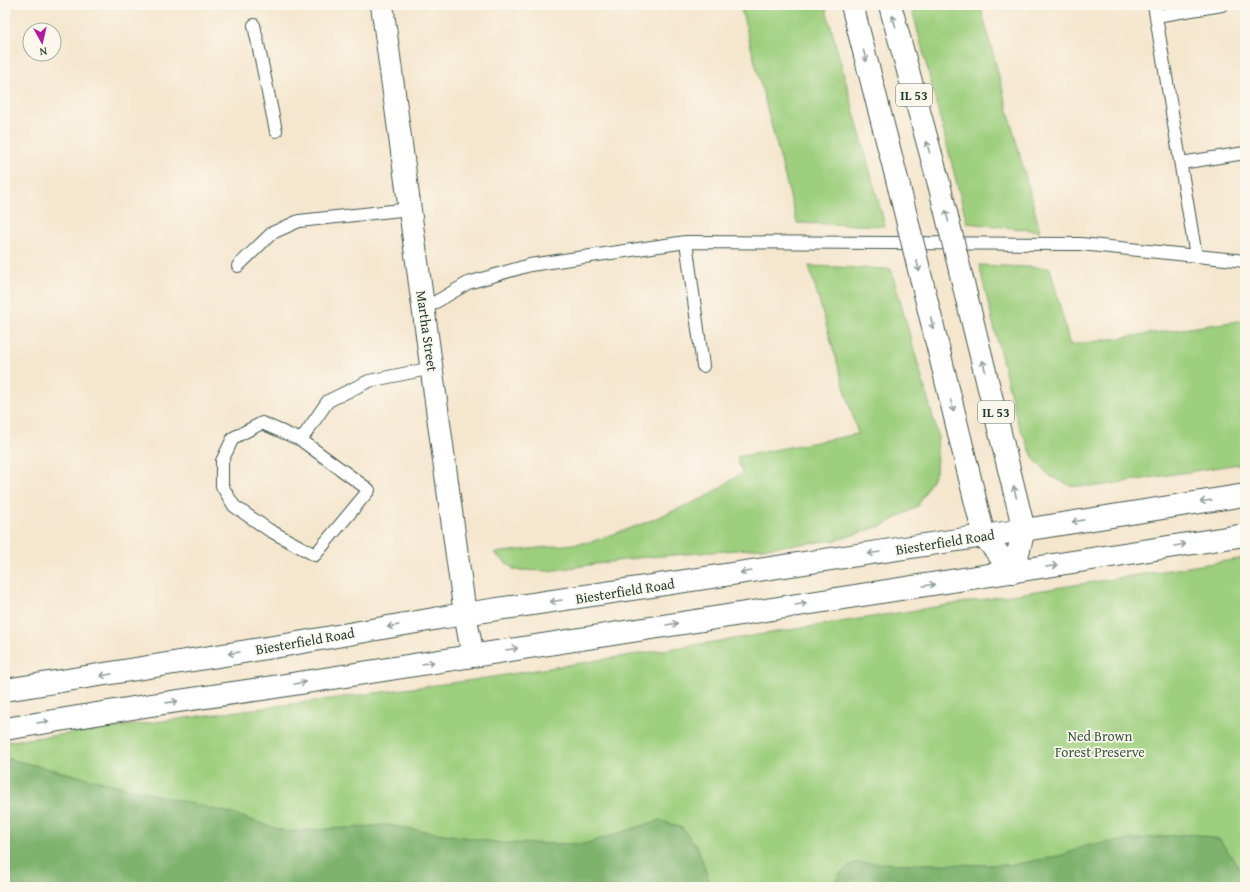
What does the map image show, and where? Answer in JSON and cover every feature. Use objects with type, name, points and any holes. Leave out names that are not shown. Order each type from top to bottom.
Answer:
[{"type":"main road","name":"Martha Street","points":[[382,5],[432,368],[455,616],[473,656]]},
{"type":"main road","points":[[852,5],[899,187],[984,536],[1013,572]]},
{"type":"main road","name":"IL 53","points":[[890,5],[939,184],[1024,530],[1013,572]]},
{"type":"main road","name":"Biesterfield Road","points":[[5,690],[455,616],[1245,495]]},
{"type":"main road","points":[[5,729],[1245,535]]},
{"type":"lane","points":[[1196,256],[1155,10],[1222,5]]},
{"type":"lane","points":[[254,25],[276,131]]},
{"type":"lane","points":[[1181,163],[1245,154]]},
{"type":"lane","points":[[238,266],[272,232],[299,221],[410,209]]},
{"type":"lane","points":[[686,242],[703,366]]},
{"type":"lane","points":[[424,310],[468,283],[530,265],[686,242],[1081,244],[1245,261]]},
{"type":"lane","points":[[301,440],[328,400],[370,381],[432,368]]},
{"type":"lane","points":[[262,423],[301,440],[369,490],[315,555],[269,530],[234,506],[222,486],[222,461],[233,438],[262,423]]},
{"type":"green space","points":[[740,5],[825,5],[885,226],[797,223]]},
{"type":"green space","points":[[911,5],[980,5],[1040,231],[967,223]]},
{"type":"green space","points":[[979,265],[1050,268],[1070,345],[1245,320],[1245,463],[1098,486],[1071,486],[1050,476],[1034,459],[1017,421]]},
{"type":"green space","points":[[809,266],[891,269],[938,435],[936,472],[918,506],[884,525],[837,540],[774,547],[637,558],[548,571],[515,570],[494,553],[591,542],[642,524],[704,498],[742,473],[737,457],[858,434]]},
{"type":"green space","name":"Ned Brown Forest Preserve","points":[[1245,558],[1245,887],[5,887],[5,742],[473,680]]},
{"type":"green space","points":[[5,758],[230,813],[287,832],[386,825],[502,843],[584,844],[660,820],[682,828],[698,848],[711,887],[5,887]]},
{"type":"green space","points":[[1195,834],[1220,840],[1241,870],[1244,887],[832,887],[839,874],[854,863],[1012,865],[1063,855],[1088,845]]}]
